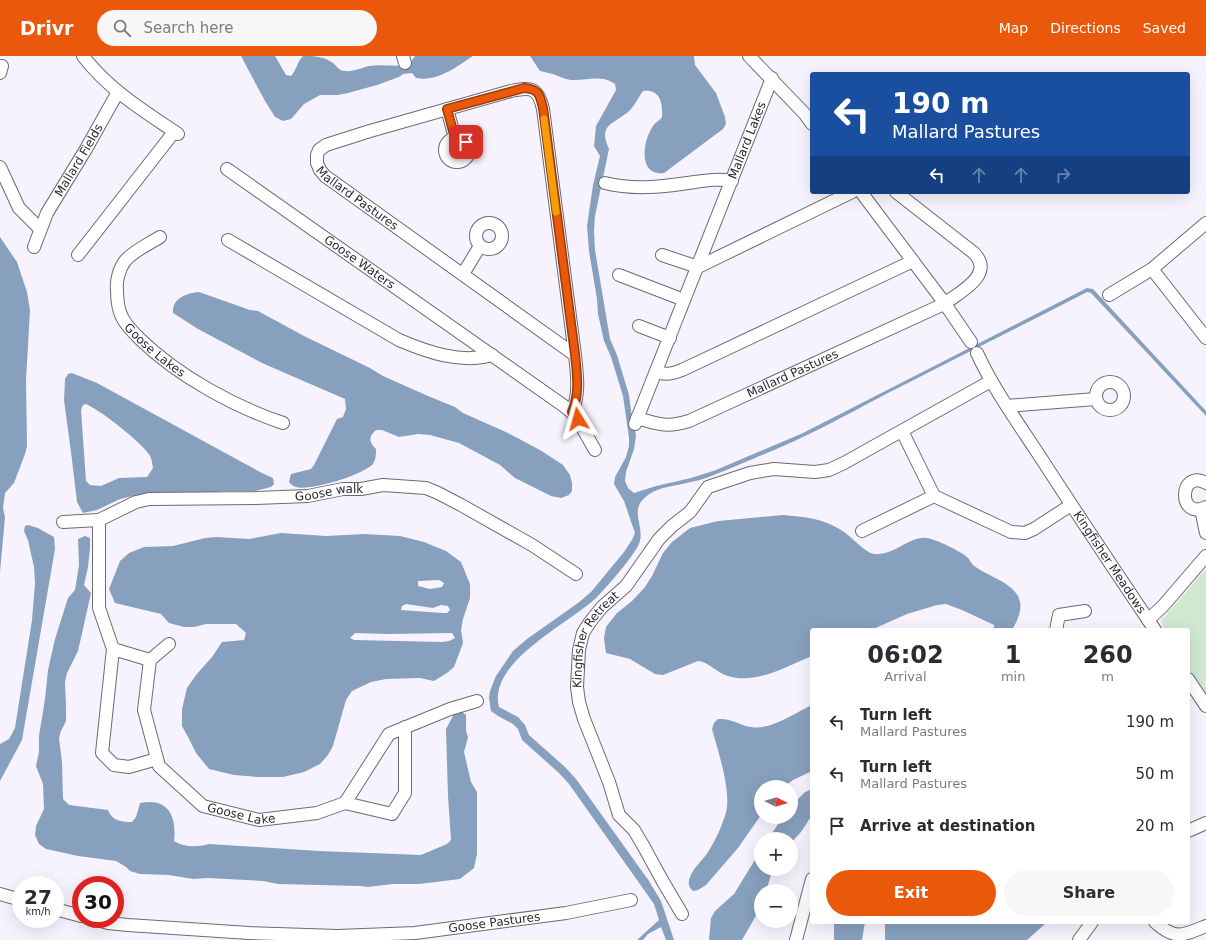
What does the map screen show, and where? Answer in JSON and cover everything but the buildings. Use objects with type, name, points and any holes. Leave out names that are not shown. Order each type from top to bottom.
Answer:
[{"type":"street","points":[[78,255],[176,133],[118,92],[101,77],[83,56]]},
{"type":"street","points":[[749,56],[772,78],[810,121]]},
{"type":"street","name":"Mallard Lakes","points":[[605,183],[644,187],[715,180],[732,181],[772,78]]},
{"type":"street","name":"Mallard Pastures","points":[[572,412],[576,403],[578,387],[575,354],[540,98],[536,92],[532,89],[524,88],[326,145],[319,150],[317,155],[317,163],[325,176],[575,354]]},
{"type":"street","name":"Mallard Fields","points":[[34,247],[47,213],[86,149],[118,92]]},
{"type":"street","points":[[447,109],[455,138]]},
{"type":"street","points":[[0,167],[19,208],[40,229]]},
{"type":"street","name":"Goose Waters","points":[[227,169],[572,412],[581,423],[595,450]]},
{"type":"street","name":"Mallard Pastures","points":[[732,181],[636,421],[666,426],[689,421],[944,304],[975,281],[981,271],[981,265],[979,259],[974,253],[899,194]]},
{"type":"street","points":[[662,255],[698,266],[848,194]]},
{"type":"street","points":[[863,194],[971,342]]},
{"type":"street","points":[[1109,295],[1152,268],[1206,224]]},
{"type":"street","name":"Goose Lakes","points":[[160,237],[131,255],[121,267],[117,286],[118,303],[122,318],[151,350],[174,367],[243,407],[283,423]]},
{"type":"street","points":[[228,240],[399,340],[419,348],[452,356],[483,358],[492,355]]},
{"type":"street","points":[[463,274],[480,246]]},
{"type":"street","points":[[656,372],[672,374],[682,370],[913,261]]},
{"type":"street","points":[[1152,268],[1205,337]]},
{"type":"street","points":[[619,276],[684,300]]},
{"type":"street","points":[[639,326],[670,338]]},
{"type":"street","name":"Kingfisher Meadows","points":[[977,353],[1007,406],[1154,628]]},
{"type":"street","points":[[862,531],[934,496],[902,431],[992,381]]},
{"type":"street","points":[[1007,406],[1096,399]]},
{"type":"street","name":"Kingfisher Retreat","points":[[682,914],[634,830],[619,815],[609,782],[584,719],[579,702],[577,687],[579,650],[584,633],[590,622],[602,607],[626,586],[641,567],[659,539],[672,526],[690,512],[708,487],[750,473],[774,469],[815,472],[829,470],[902,431]]},
{"type":"street","points":[[1206,483],[1198,480],[1193,482],[1184,492],[1187,504],[1192,508],[1204,508],[1206,533]]},
{"type":"street","name":"Goose walk","points":[[63,522],[99,520],[136,502],[149,499],[308,496],[343,489],[361,489],[383,485],[426,488],[468,508],[532,545],[576,574]]},
{"type":"street","name":"Kingfisher Meadows","points":[[934,496],[1011,532],[1018,533],[1025,533],[1034,529],[1071,505]]},
{"type":"street","points":[[99,520],[99,608],[113,649],[102,753],[114,765],[129,767],[157,759]]},
{"type":"street","name":"Kingfisher Meadows","points":[[1148,620],[1163,606],[1206,556]]},
{"type":"street","points":[[1056,628],[1059,615],[1085,611]]},
{"type":"street","points":[[113,649],[150,660],[170,644]]},
{"type":"street","name":"Goose Lake","points":[[150,660],[144,710],[159,766],[203,806],[259,820],[317,813],[344,803]]},
{"type":"street","points":[[1190,682],[1206,706]]},
{"type":"street","points":[[405,727],[405,793],[392,814],[344,803],[389,734],[405,727],[450,709],[477,700]]},
{"type":"street","points":[[1190,826],[1206,823]]},
{"type":"street","points":[[796,940],[810,887]]},
{"type":"street","points":[[0,894],[12,897]]},
{"type":"street","name":"Goose Pastures","points":[[124,925],[249,934],[338,936],[414,933],[566,913],[631,900]]},
{"type":"street","points":[[1079,940],[1091,924]]},
{"type":"street","points":[[1157,924],[1172,936],[1178,937],[1206,926]]},
{"type":"green space","points":[[1206,569],[1206,697],[1190,671],[1190,628],[1164,628],[1161,621]]},
{"type":"water","points":[[241,56],[275,56],[286,75],[291,76],[303,56],[315,56],[326,59],[341,70],[348,71],[374,65],[409,65],[415,56],[473,56],[446,73],[432,78],[416,78],[412,73],[403,74],[399,77],[377,85],[348,93],[338,95],[320,95],[304,104],[291,119],[283,121],[275,117]]},
{"type":"water","points":[[530,56],[694,56],[695,65],[716,93],[725,117],[726,124],[723,129],[664,173],[655,172],[649,169],[645,156],[645,148],[649,132],[662,117],[661,102],[657,95],[653,92],[643,91],[630,110],[608,126],[606,130],[605,135],[609,149],[595,216],[595,250],[610,339],[617,355],[629,395],[636,436],[625,481],[628,488],[634,493],[716,470],[803,433],[1087,288],[1093,289],[1206,411],[1206,416],[1091,293],[1087,292],[793,442],[709,477],[658,490],[648,495],[639,506],[638,517],[641,534],[638,546],[633,554],[614,579],[596,598],[533,645],[518,659],[505,674],[499,690],[499,707],[518,717],[525,725],[529,735],[565,767],[576,779],[649,881],[661,901],[674,940],[666,940],[661,927],[648,934],[643,940],[637,940],[659,920],[654,904],[569,784],[522,740],[518,729],[513,724],[491,711],[489,698],[490,691],[496,676],[513,651],[591,592],[624,552],[635,533],[624,501],[614,484],[615,477],[626,457],[629,446],[629,438],[623,396],[611,357],[604,341],[598,314],[587,226],[593,185],[600,156],[594,146],[596,126],[616,90],[615,84],[604,79],[571,80],[540,71]]},
{"type":"water","points":[[0,237],[17,262],[27,292],[30,310],[26,380],[27,446],[14,483],[5,493],[3,508],[5,517],[0,572]]},
{"type":"water","points":[[199,292],[250,310],[258,311],[383,376],[455,407],[463,413],[508,433],[540,450],[563,465],[570,475],[572,491],[569,495],[561,498],[551,496],[515,478],[500,465],[459,443],[430,435],[418,434],[399,437],[382,430],[376,430],[371,437],[370,440],[376,449],[376,455],[373,464],[367,468],[348,477],[313,487],[303,488],[294,486],[289,482],[291,474],[311,469],[314,465],[337,419],[343,417],[346,409],[345,399],[262,363],[198,329],[173,313],[175,304],[181,297]]},
{"type":"water","points":[[72,373],[97,383],[273,478],[274,484],[271,487],[255,491],[223,491],[204,493],[151,492],[120,499],[97,510],[83,513],[77,502],[64,400],[65,379],[68,374]],"holes":[[[86,404],[121,427],[146,450],[151,457],[153,468],[147,477],[119,478],[101,486],[90,485],[86,481],[81,410],[83,405]]]},
{"type":"water","points":[[783,515],[806,517],[834,526],[845,532],[867,551],[875,554],[889,552],[920,538],[931,539],[961,552],[973,565],[1007,585],[1018,595],[1020,602],[1020,613],[1013,628],[994,628],[994,625],[946,604],[937,605],[907,614],[876,628],[810,628],[810,657],[771,673],[749,678],[728,676],[720,673],[706,663],[698,661],[663,675],[655,674],[630,659],[606,653],[604,638],[606,627],[617,613],[632,601],[645,587],[663,553],[672,542],[690,528],[718,521]]},
{"type":"water","points":[[28,525],[38,528],[54,537],[55,549],[22,740],[0,781],[0,744],[9,739],[15,728],[32,620],[35,583],[34,567],[28,540],[24,531],[25,526]]},
{"type":"water","points":[[281,533],[326,536],[365,534],[400,536],[424,542],[446,551],[461,562],[470,584],[470,598],[461,630],[463,643],[454,667],[434,681],[420,678],[386,679],[371,682],[352,691],[346,700],[333,746],[328,755],[320,764],[304,772],[283,777],[258,777],[234,775],[209,769],[196,753],[182,726],[182,709],[187,688],[222,642],[244,640],[246,633],[236,624],[206,624],[194,627],[184,627],[169,623],[161,614],[115,603],[109,589],[120,561],[129,553],[144,547],[173,546],[205,538],[217,537],[249,539]],"holes":[[[439,580],[444,583],[442,587],[430,589],[418,586],[418,581]],[[406,604],[433,608],[441,605],[448,606],[450,610],[447,613],[401,610],[402,606]],[[355,633],[452,633],[455,638],[442,642],[354,640],[350,638]]]},
{"type":"water","points":[[85,536],[90,538],[90,548],[84,585],[91,593],[78,651],[67,673],[65,682],[66,721],[59,738],[62,762],[63,799],[69,805],[108,810],[115,819],[132,822],[136,817],[140,803],[158,803],[169,810],[172,816],[175,832],[174,841],[187,846],[209,844],[319,851],[421,855],[447,844],[451,840],[446,729],[455,712],[461,711],[466,715],[466,731],[468,737],[464,752],[471,782],[477,792],[477,854],[474,868],[460,879],[419,884],[393,884],[368,887],[278,884],[263,881],[208,878],[193,879],[169,875],[140,874],[130,871],[116,861],[78,856],[46,849],[39,844],[35,835],[36,826],[44,809],[43,784],[36,766],[39,752],[39,736],[48,670],[55,639],[68,598],[75,590],[79,565],[78,539]]},
{"type":"water","points":[[810,706],[810,772],[793,780],[754,780],[755,824],[738,848],[706,885],[693,891],[689,884],[690,877],[693,870],[706,855],[718,834],[727,807],[724,773],[712,729],[714,723],[718,719],[723,719],[758,728],[774,724]]},
{"type":"water","points":[[810,790],[810,818],[801,832],[798,835],[798,832],[773,832],[778,824],[798,824],[798,799],[805,792]]},
{"type":"water","points":[[754,861],[754,876],[771,876],[768,884],[754,884],[754,919],[742,940],[709,940],[711,918],[715,911],[734,894]]},
{"type":"water","points":[[834,924],[865,924],[862,940],[834,940]]},
{"type":"water","points":[[885,924],[1045,924],[1027,940],[885,940]]},
{"type":"slow traffic","points":[[544,119],[556,212]]},
{"type":"route","points":[[466,142],[463,139],[455,138],[447,109],[524,88],[532,89],[540,98],[543,108],[575,354],[578,387],[576,403],[572,412],[578,419]]}]
